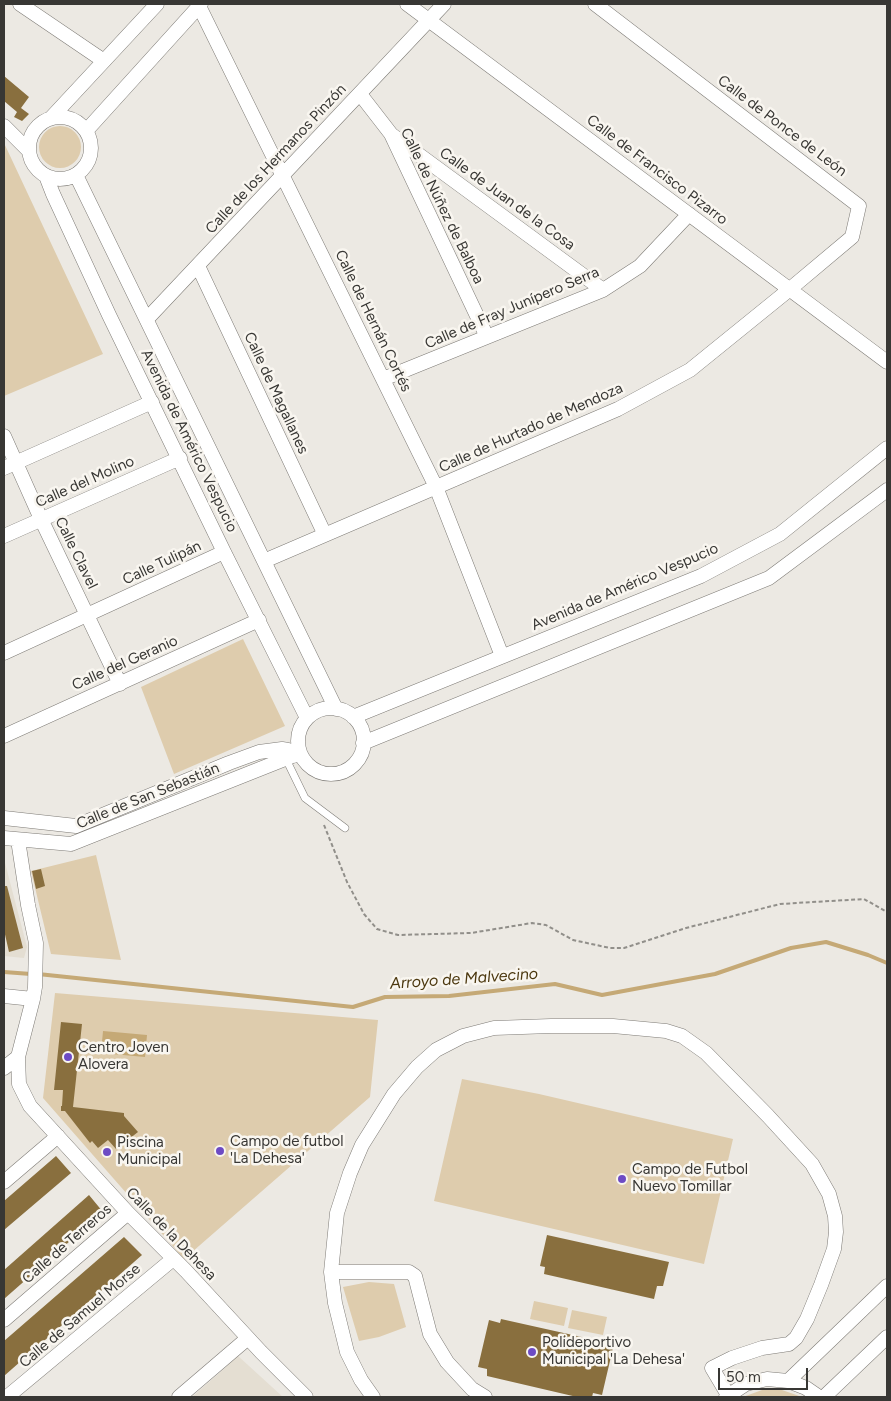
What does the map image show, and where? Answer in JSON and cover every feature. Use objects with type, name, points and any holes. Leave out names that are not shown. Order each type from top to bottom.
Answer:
[{"type":"street","points":[[20,4],[104,60]]},
{"type":"street","points":[[50,119],[157,4]]},
{"type":"street","name":"Calle de Francisco Pizarro","points":[[407,4],[887,362]]},
{"type":"street","points":[[429,20],[444,4]]},
{"type":"street","name":"Calle de Ponce de León","points":[[595,4],[859,206],[852,237],[790,289]]},
{"type":"street","points":[[86,131],[200,5]]},
{"type":"street","name":"Calle de Hernán Cortés","points":[[200,5],[436,487],[502,656]]},
{"type":"street","name":"Calle de los Hermanos Pinzón","points":[[147,319],[429,20]]},
{"type":"street","name":"Calle de Núñez de Balboa","points":[[360,94],[391,134],[487,337]]},
{"type":"street","points":[[60,117],[70,119],[79,123],[86,131],[90,140],[89,160],[76,175],[56,179],[46,176],[32,161],[29,151],[30,140],[34,131],[50,119],[60,117]]},
{"type":"street","points":[[7,133],[29,151]]},
{"type":"street","name":"Calle de Juan de la Cosa","points":[[391,134],[604,290]]},
{"type":"street","name":"Avenida de Américo Vespucio","points":[[76,175],[336,708]]},
{"type":"street","name":"Avenida de Américo Vespucio","points":[[46,176],[109,315],[307,718]]},
{"type":"street","name":"Calle de Fray Junípero Serra","points":[[383,379],[604,290],[640,266],[689,214]]},
{"type":"street","name":"Calle de Magallanes","points":[[198,266],[324,535]]},
{"type":"street","name":"Calle de Hurtado de Mendoza","points":[[264,561],[618,409],[690,370],[790,289]]},
{"type":"street","points":[[10,466],[152,402]]},
{"type":"street","name":"Calle Clavel","points":[[4,436],[10,466],[41,519],[120,684]]},
{"type":"street","name":"Avenida de Américo Vespucio","points":[[353,717],[701,576],[780,534],[887,448]]},
{"type":"street","name":"Calle del Molino","points":[[4,536],[180,458]]},
{"type":"street","points":[[364,743],[769,578],[887,490]]},
{"type":"street","name":"Calle Tulipán","points":[[4,653],[224,552]]},
{"type":"street","name":"Calle del Geranio","points":[[4,736],[260,620]]},
{"type":"street","points":[[4,818],[76,826],[259,752],[288,750],[293,756],[321,772],[331,774],[340,772],[349,768],[362,753],[363,733],[359,724],[345,711],[336,708],[320,710],[307,718],[302,726],[298,734],[298,744],[293,756]]},
{"type":"street","name":"Calle de San Sebastián","points":[[4,838],[71,844],[293,756]]},
{"type":"street","name":"Calle de la Dehesa","points":[[18,840],[37,958],[34,993],[18,1057],[19,1084],[30,1106],[128,1213],[306,1397]]},
{"type":"street","points":[[4,996],[34,993]]},
{"type":"street","points":[[373,1397],[361,1380],[347,1352],[335,1303],[331,1272],[337,1213],[350,1173],[362,1145],[394,1094],[417,1067],[436,1050],[463,1036],[494,1028],[551,1026],[613,1026],[666,1031],[682,1036],[706,1053],[812,1164],[829,1194],[835,1216],[836,1232],[834,1249],[822,1285],[807,1319],[796,1338],[789,1344],[762,1348],[732,1358],[712,1368],[727,1396],[746,1384],[767,1379],[788,1381],[806,1388],[819,1397]]},
{"type":"street","points":[[4,1068],[18,1057]]},
{"type":"street","points":[[4,1182],[58,1136]]},
{"type":"street","name":"Calle de Terreros","points":[[4,1320],[128,1213]]},
{"type":"street","name":"Calle de Samuel Morse","points":[[7,1397],[173,1259]]},
{"type":"street","points":[[331,1272],[409,1272],[415,1276],[430,1334],[447,1362],[472,1389],[485,1397]]},
{"type":"street","points":[[788,1381],[887,1286]]},
{"type":"street","points":[[824,1397],[887,1337]]},
{"type":"street","points":[[179,1397],[248,1338]]},
{"type":"lane","points":[[293,756],[305,798],[345,828]]},
{"type":"path","points":[[317,807],[347,882],[364,914],[378,929],[398,935],[471,933],[532,923],[546,924],[573,940],[610,948],[624,948],[686,928],[780,904],[864,899],[887,912]]},
{"type":"shaded area","points":[[64,126],[72,129],[78,135],[81,147],[78,159],[72,165],[56,168],[48,165],[42,159],[39,143],[42,135],[48,129]]},
{"type":"shaded area","points":[[4,143],[103,354],[4,396]]},
{"type":"shaded area","points":[[243,639],[285,726],[174,774],[141,687]]},
{"type":"shaded area","points":[[96,855],[121,960],[51,954],[31,871]]},
{"type":"shaded area","points":[[4,859],[27,947],[24,958],[4,956]]},
{"type":"shaded area","points":[[55,993],[378,1020],[370,1097],[184,1259],[43,1098]]},
{"type":"shaded area","points":[[103,1031],[147,1035],[145,1057],[101,1053]]},
{"type":"shaded area","name":"Campo de Futbol Nuevo Tomillar","points":[[462,1079],[539,1094],[733,1139],[704,1264],[434,1201]]},
{"type":"shaded area","points":[[369,1282],[394,1284],[406,1327],[379,1337],[359,1341],[343,1287]]},
{"type":"shaded area","points":[[534,1301],[568,1308],[564,1326],[530,1319]]},
{"type":"shaded area","points":[[572,1310],[607,1317],[603,1335],[568,1328]]},
{"type":"shaded area","points":[[237,1355],[283,1397],[192,1397]]},
{"type":"shaded area","points":[[762,1390],[782,1390],[802,1397],[743,1397]]},
{"type":"building","points":[[4,76],[29,97],[21,108],[29,114],[22,121],[14,117],[17,112],[4,101]]},
{"type":"building","points":[[41,869],[45,886],[36,889],[32,871]]},
{"type":"building","points":[[4,886],[7,886],[23,948],[9,952],[4,930]]},
{"type":"building","points":[[61,1022],[82,1024],[73,1107],[124,1113],[124,1116],[138,1132],[116,1149],[108,1140],[98,1148],[92,1141],[90,1143],[65,1111],[61,1111],[63,1090],[54,1090]]},
{"type":"building","points":[[56,1156],[71,1173],[4,1230],[4,1201]]},
{"type":"building","points":[[89,1195],[103,1212],[4,1299],[4,1270]]},
{"type":"building","points":[[547,1235],[669,1262],[663,1286],[657,1286],[654,1299],[544,1274],[545,1267],[540,1266]]},
{"type":"building","points":[[124,1237],[142,1255],[4,1376],[4,1341]]},
{"type":"building","points":[[501,1319],[604,1342],[603,1346],[613,1348],[602,1395],[593,1393],[592,1397],[577,1397],[487,1376],[487,1369],[478,1367],[489,1320],[500,1323]]},
{"type":"waterway","name":"Arroyo de Malvecino","points":[[38,974],[353,1007],[385,997],[449,996],[555,984],[602,995],[715,974],[791,948],[826,942],[887,963]]},
{"type":"waterway","name":"Arroyo de Malvecino","points":[[4,972],[31,974]]},
{"type":"place","name":"Centro Joven Alovera","points":[[68,1057]]},
{"type":"place","name":"Campo de futbol 'La Dehesa'","points":[[220,1151]]},
{"type":"place","name":"Piscina Municipal","points":[[107,1152]]},
{"type":"place","name":"Campo de Futbol Nuevo Tomillar","points":[[622,1179]]},
{"type":"place","name":"Polideportivo Municipal 'La Dehesa'","points":[[532,1352]]}]
